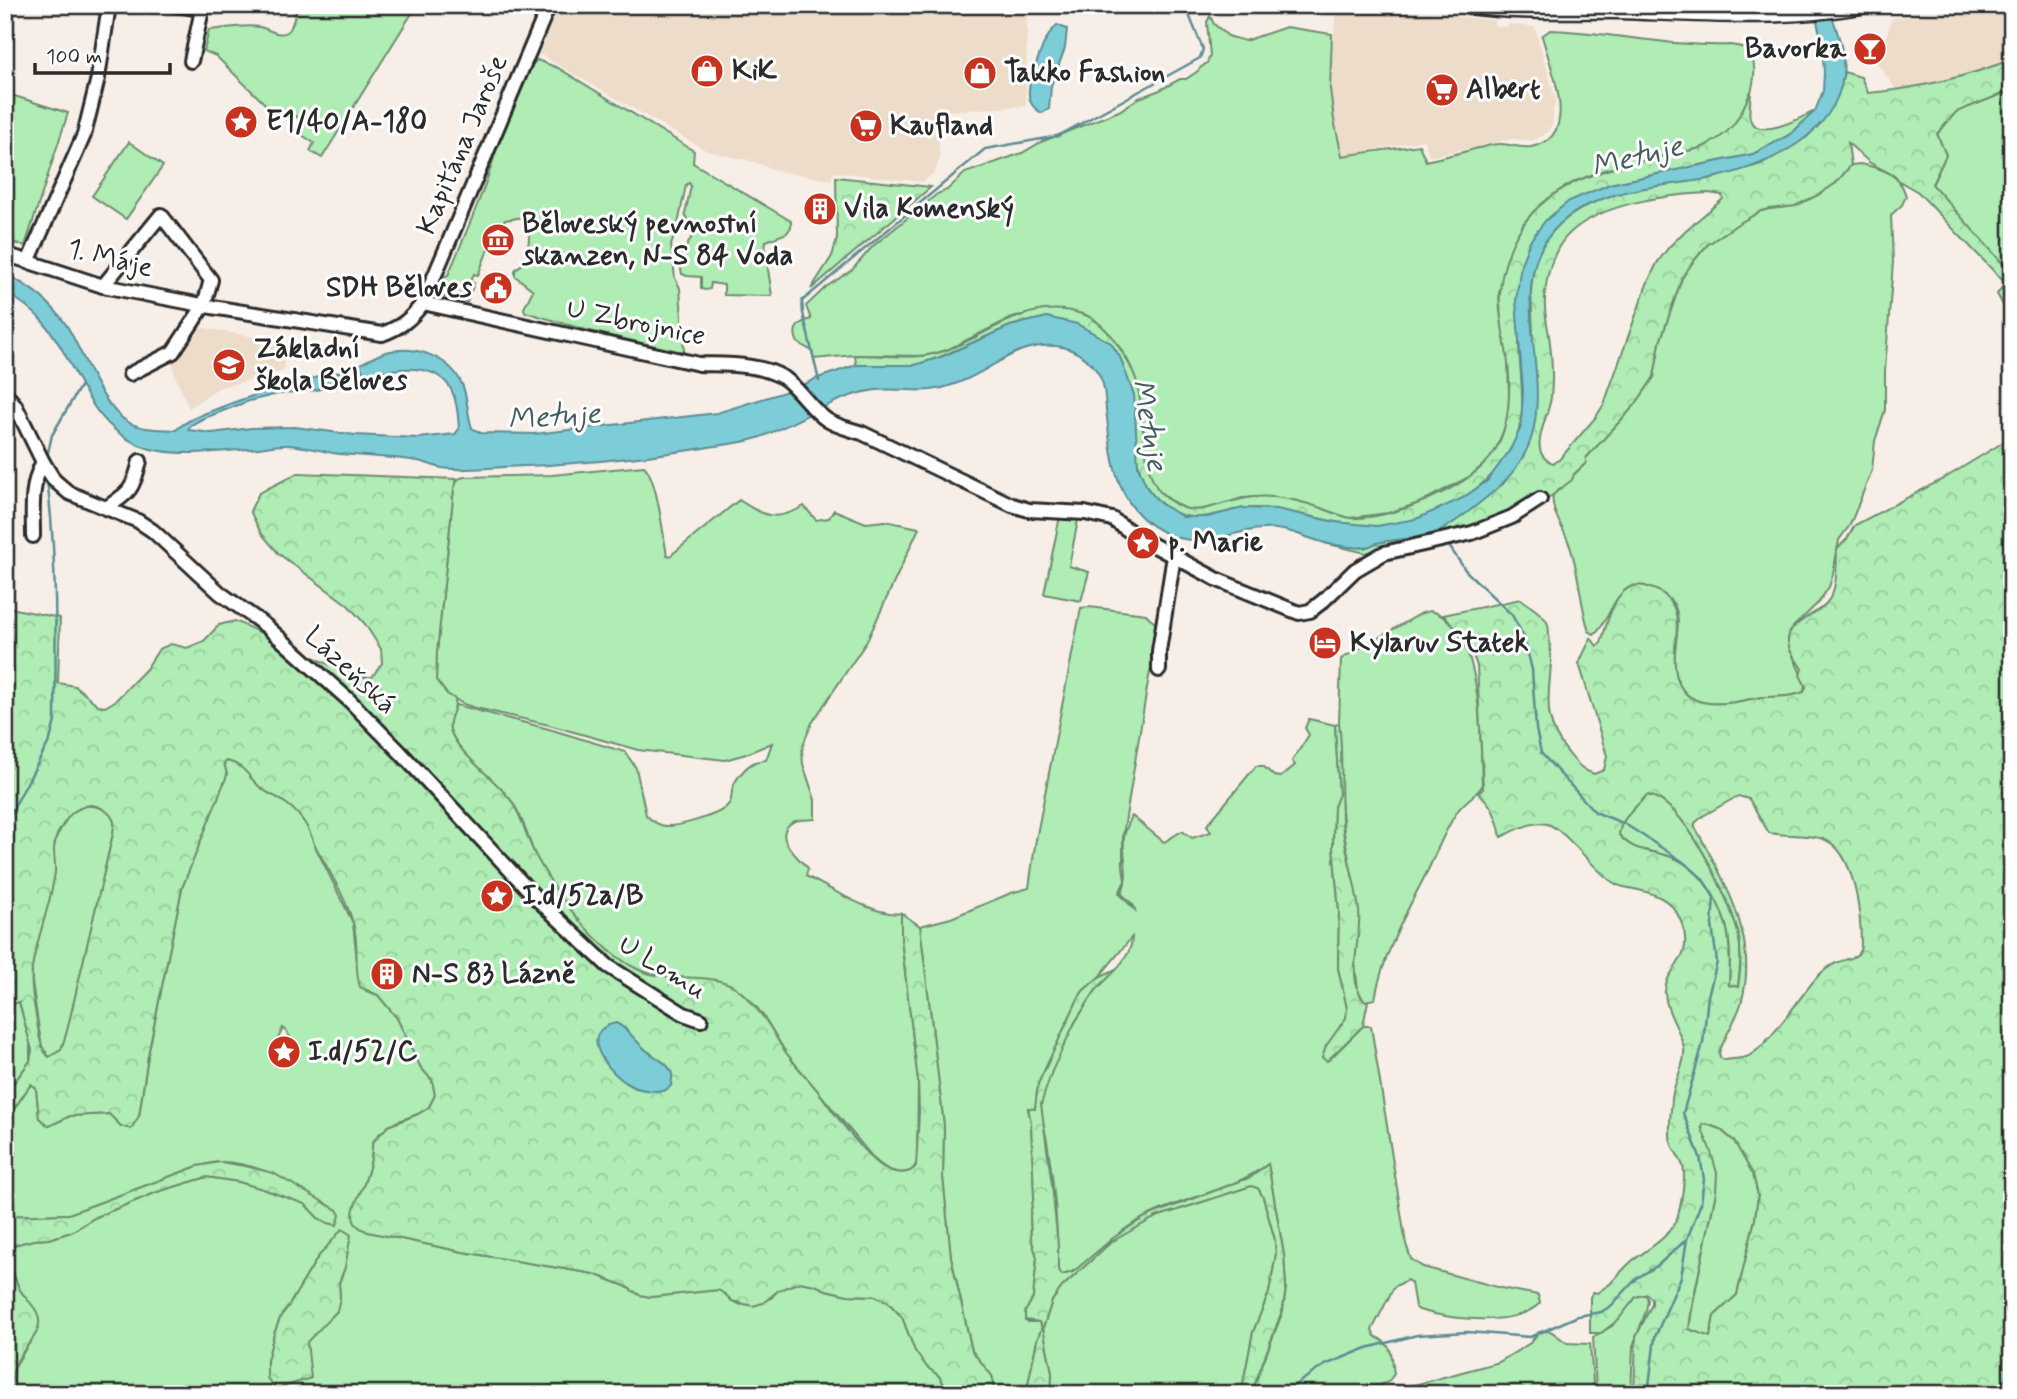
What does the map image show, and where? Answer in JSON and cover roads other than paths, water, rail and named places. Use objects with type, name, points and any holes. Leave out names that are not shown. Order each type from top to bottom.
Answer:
[{"type":"main road","points":[[1470,5],[1502,10],[1541,8],[1760,15],[1805,13],[1856,6]]},
{"type":"street","points":[[28,262],[84,135],[109,5]]},
{"type":"street","points":[[177,5],[203,7],[191,61]]},
{"type":"street","name":"Kapitána Jaroše","points":[[423,303],[549,5]]},
{"type":"street","points":[[103,286],[162,215],[211,280],[205,305],[173,352],[130,374]]},
{"type":"street","name":"1. Máje","points":[[5,254],[103,286],[382,334],[412,318],[423,303]]},
{"type":"street","name":"U Zbrojnice","points":[[423,303],[699,363],[744,366],[775,374],[789,383],[824,418],[837,426],[862,433],[1012,505],[1029,510],[1100,515],[1112,519],[1138,537],[1174,556]]},
{"type":"street","name":"Lázeňská","points":[[5,393],[15,405],[54,480],[69,493],[138,521],[153,531],[220,593],[266,626],[350,701],[537,900]]},
{"type":"street","points":[[106,508],[127,495],[139,461]]},
{"type":"street","points":[[33,536],[33,490],[43,462]]},
{"type":"street","points":[[1159,670],[1159,651],[1174,556],[1219,580],[1299,613],[1310,611],[1355,570],[1384,553],[1483,529],[1512,517],[1540,499]]},
{"type":"street","name":"U Lomu","points":[[537,900],[608,967],[684,1014],[701,1020]]},
{"type":"water","points":[[1813,5],[1828,5],[1843,58],[1843,76],[1837,97],[1827,115],[1813,131],[1796,144],[1757,165],[1717,177],[1618,194],[1586,206],[1556,227],[1539,253],[1532,281],[1536,408],[1531,439],[1523,456],[1494,491],[1444,529],[1367,547],[1330,544],[1283,530],[1252,530],[1195,540],[1163,532],[1136,511],[1120,484],[1111,452],[1104,390],[1099,374],[1084,357],[1063,347],[1041,346],[1015,353],[968,379],[940,388],[878,390],[856,394],[758,438],[743,442],[600,461],[449,469],[407,459],[333,453],[291,445],[193,453],[164,452],[139,445],[106,421],[43,322],[35,313],[5,292],[5,274],[32,290],[55,310],[67,326],[109,404],[118,415],[133,425],[176,430],[196,417],[250,397],[345,371],[347,379],[317,390],[278,394],[249,401],[202,419],[188,430],[212,433],[251,428],[295,427],[355,435],[418,438],[455,434],[459,429],[458,412],[449,386],[441,378],[421,370],[398,369],[364,374],[360,364],[383,353],[397,350],[430,355],[449,366],[462,384],[472,428],[481,433],[534,434],[717,413],[797,388],[856,365],[915,365],[941,357],[1010,326],[1047,317],[1077,324],[1111,343],[1120,357],[1134,395],[1138,466],[1147,488],[1161,504],[1183,517],[1207,517],[1243,508],[1277,509],[1335,522],[1377,526],[1416,519],[1463,498],[1487,481],[1510,450],[1521,427],[1523,390],[1516,301],[1521,264],[1530,241],[1545,221],[1569,201],[1610,184],[1753,154],[1791,134],[1815,111],[1823,91],[1824,72],[1822,42]]},
{"type":"water","points":[[1057,25],[1067,29],[1065,48],[1051,86],[1049,109],[1042,113],[1031,103],[1030,84],[1044,43]]},
{"type":"water","points":[[616,1023],[668,1067],[672,1074],[671,1086],[664,1091],[636,1088],[606,1064],[600,1054],[597,1035],[603,1028]]},
{"type":"waterway","points":[[819,381],[802,301],[985,149],[1058,136],[1200,58],[1203,49],[1185,5]]},
{"type":"waterway","points":[[47,457],[52,435],[81,385]]},
{"type":"waterway","points":[[5,824],[50,740],[55,721],[56,630],[47,479]]},
{"type":"waterway","points":[[1281,1394],[1325,1365],[1367,1348],[1417,1335],[1468,1332],[1530,1337],[1578,1316],[1601,1312],[1611,1306],[1637,1278],[1657,1266],[1687,1239],[1701,1203],[1704,1179],[1700,1157],[1683,1113],[1703,1043],[1708,996],[1717,962],[1712,925],[1714,897],[1702,878],[1682,861],[1625,824],[1595,812],[1541,753],[1536,729],[1532,670],[1524,637],[1512,615],[1466,571],[1449,546]]},
{"type":"waterway","points":[[1648,1394],[1655,1337],[1681,1277],[1687,1239]]},
{"type":"place","name":"Bavorka","points":[[1870,49]]},
{"type":"place","name":"KiK","points":[[707,71]]},
{"type":"place","name":"Takko Fashion","points":[[980,73]]},
{"type":"place","name":"Albert","points":[[1442,90]]},
{"type":"place","name":"E1/40/A-180","points":[[241,122]]},
{"type":"place","name":"Kaufland","points":[[866,126]]},
{"type":"place","name":"Vila Komenský","points":[[820,209]]},
{"type":"place","name":"Běloveský pevnostní skanzen, N-S 84 Voda","points":[[498,240]]},
{"type":"place","name":"SDH Běloves","points":[[496,288]]},
{"type":"place","name":"Základní škola Běloves","points":[[229,365]]},
{"type":"place","name":"p. Marie","points":[[1143,543]]},
{"type":"place","name":"Kylaruv Statek","points":[[1325,643]]},
{"type":"place","name":"I.d/52a/B","points":[[497,896]]},
{"type":"place","name":"N-S 83 Lázně","points":[[387,974]]},
{"type":"place","name":"I.d/52/C","points":[[284,1052]]},
{"type":"water label","name":"Metuje","points":[[1637,157]]},
{"type":"water label","name":"Metuje","points":[[554,417]]},
{"type":"water label","name":"Metuje","points":[[1149,425]]}]
